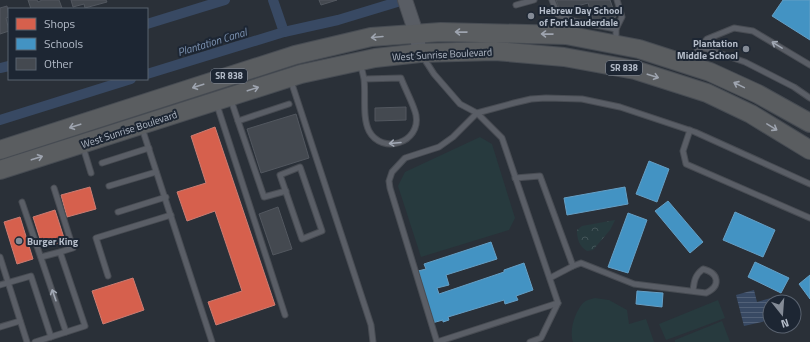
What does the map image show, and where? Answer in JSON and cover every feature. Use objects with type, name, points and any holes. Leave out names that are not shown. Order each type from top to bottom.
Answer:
[{"type":"highway","name":"West Sunrise Boulevard","points":[[0,150],[295,55],[371,37],[441,32],[572,28],[616,37],[639,49],[710,72],[745,88],[810,123]]},
{"type":"highway","points":[[527,54],[533,49],[544,47],[599,55],[609,51],[616,37]]},
{"type":"highway","name":"West Sunrise Boulevard","points":[[0,170],[290,78],[360,61],[420,53],[495,51],[564,57],[635,70],[707,93],[751,114],[810,150]]},
{"type":"street","points":[[407,5],[416,33],[420,53]]},
{"type":"lane","points":[[516,5],[534,0]]},
{"type":"lane","points":[[552,0],[558,15],[572,28]]},
{"type":"lane","points":[[616,37],[622,17],[617,0]]},
{"type":"lane","points":[[687,64],[707,39],[734,28],[753,31],[810,65]]},
{"type":"lane","points":[[701,47],[745,62],[794,87],[810,98]]},
{"type":"lane","points":[[420,53],[434,74],[460,104],[477,113],[502,138],[558,304],[541,338],[530,342]]},
{"type":"lane","points":[[360,61],[364,79],[366,123],[369,131],[374,138],[381,142],[392,144],[401,143],[408,139],[414,131],[416,116],[400,78],[364,79]]},
{"type":"lane","points":[[290,78],[371,325],[373,342]]},
{"type":"lane","points":[[223,99],[238,121],[264,197],[286,191]]},
{"type":"lane","points":[[223,99],[285,315]]},
{"type":"lane","points":[[558,304],[437,342],[390,188],[392,172],[405,158],[439,147],[453,137],[477,113],[531,99],[582,99],[620,107],[690,130],[810,184]]},
{"type":"lane","points":[[238,121],[290,104]]},
{"type":"lane","points":[[141,125],[156,172],[166,197],[212,342]]},
{"type":"lane","points":[[690,130],[683,151],[686,164],[810,218]]},
{"type":"lane","points":[[82,144],[91,173]]},
{"type":"lane","points":[[102,163],[149,148]]},
{"type":"lane","points":[[300,167],[322,232],[302,239],[286,191],[280,174],[300,167]]},
{"type":"lane","points":[[110,186],[156,172]]},
{"type":"lane","points":[[515,178],[540,176],[573,266]]},
{"type":"lane","points":[[41,257],[73,248],[54,188]]},
{"type":"lane","points":[[118,212],[166,197]]},
{"type":"lane","points":[[22,202],[66,332]]},
{"type":"lane","points":[[108,276],[96,238],[171,215]]},
{"type":"lane","points":[[35,342],[85,326],[60,252]]},
{"type":"lane","points":[[0,257],[27,342]]},
{"type":"lane","points":[[550,278],[582,263],[634,284],[706,293],[713,289],[716,284],[716,277],[711,271],[703,269],[698,273],[694,281],[693,291]]},
{"type":"lane","points":[[0,285],[31,276],[51,337]]},
{"type":"lane","points":[[0,327],[20,321]]},
{"type":"green space","points":[[480,137],[492,144],[515,218],[509,230],[421,257],[398,186],[405,172]]},
{"type":"green space","points":[[615,220],[610,230],[593,250],[587,251],[580,245],[577,230],[582,226]]},
{"type":"green space","points":[[595,298],[609,300],[627,310],[629,324],[646,319],[654,342],[573,342],[572,327],[580,307],[584,302]]},
{"type":"green space","points":[[718,300],[725,318],[666,340],[659,324]]},
{"type":"green space","points":[[722,321],[730,342],[675,342],[675,340]]},
{"type":"water","points":[[754,290],[757,302],[762,301],[762,322],[744,326],[736,295]]},
{"type":"building: Shops","points":[[215,127],[275,305],[216,325],[208,302],[242,291],[215,211],[187,221],[177,192],[206,183],[191,136]]},
{"type":"building: Shops","points":[[90,187],[96,209],[67,217],[61,195]]},
{"type":"building: Shops","points":[[55,210],[65,241],[43,248],[33,217]]},
{"type":"building: Shops","name":"Burger King","points":[[20,217],[33,259],[17,264],[4,222]]},
{"type":"building: Shops","points":[[133,278],[144,310],[103,324],[92,291]]},
{"type":"building: Schools","points":[[783,0],[810,0],[810,40],[772,16]]},
{"type":"building: Schools","points":[[649,161],[669,169],[657,202],[636,194]]},
{"type":"building: Schools","points":[[625,187],[628,204],[567,215],[564,198]]},
{"type":"building: Schools","points":[[668,201],[703,242],[690,253],[655,211]]},
{"type":"building: Schools","points":[[735,212],[775,230],[763,257],[723,240]]},
{"type":"building: Schools","points":[[628,213],[647,220],[628,273],[608,267]]},
{"type":"building: Schools","points":[[491,242],[497,259],[446,275],[449,285],[437,288],[439,294],[504,272],[504,270],[524,263],[533,290],[516,296],[518,300],[505,304],[504,300],[448,317],[449,320],[443,322],[443,320],[432,323],[418,271],[426,269],[424,264]]},
{"type":"building: Schools","points":[[755,262],[789,278],[781,293],[748,277]]},
{"type":"building: Schools","points":[[810,275],[810,299],[799,284]]},
{"type":"building: Schools","points":[[637,291],[663,293],[662,307],[636,304]]},
{"type":"building: Other","points":[[28,0],[37,0],[38,2],[42,0],[59,0],[62,8],[31,8]]},
{"type":"building: Other","points":[[71,0],[106,0],[107,2],[85,8],[84,4],[73,7]]},
{"type":"building: Other","points":[[319,0],[337,0],[321,5]]},
{"type":"building: Other","points":[[556,0],[610,0],[616,17],[594,24],[588,3],[560,11]]},
{"type":"building: Other","points":[[7,6],[8,17],[6,18],[8,31],[0,34],[0,8]]},
{"type":"building: Other","points":[[406,107],[406,120],[375,121],[375,108]]},
{"type":"building: Other","points":[[296,114],[309,158],[261,173],[247,129]]},
{"type":"building: Other","points":[[278,207],[292,249],[273,255],[259,214]]},
{"type":"waterway","points":[[148,24],[225,0]]},
{"type":"waterway","points":[[273,0],[284,32]]},
{"type":"waterway","name":"Plantation Canal","points":[[148,74],[284,32],[338,20],[404,0]]},
{"type":"waterway","points":[[0,68],[8,66]]},
{"type":"waterway","name":"Plantation Canal","points":[[0,120],[128,80]]},
{"type":"place","name":"Hebrew Day School of Fort Lauderdale","points":[[531,16]]},
{"type":"place","name":"Plantation Middle School","points":[[746,49]]},
{"type":"place","name":"Burger King","points":[[19,241]]}]
